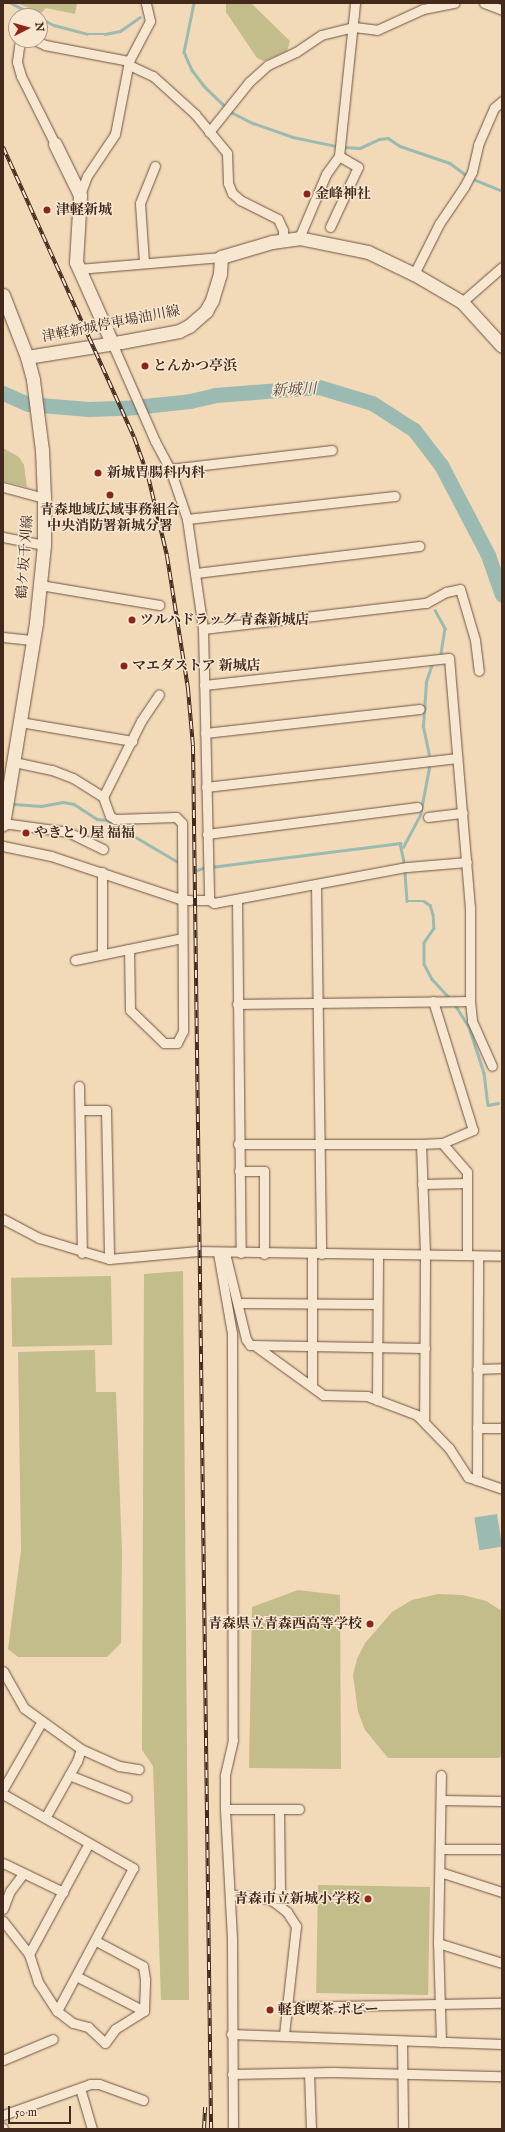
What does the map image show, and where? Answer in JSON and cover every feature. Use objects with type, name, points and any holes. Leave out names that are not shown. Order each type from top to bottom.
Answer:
[{"type":"main road","points":[[55,144],[80,196],[80,224],[75,249],[78,269],[112,344]]},
{"type":"main road","points":[[221,257],[284,240],[299,238],[368,252],[414,274],[462,302],[502,346]]},
{"type":"main road","name":"津軽新城停車場油川線","points":[[28,357],[112,344],[179,330],[199,319],[212,300],[220,274],[221,257]]},
{"type":"main road","name":"鶴ケ坂千刈線","points":[[3,295],[28,357],[33,380],[42,450],[44,498],[44,545],[34,640],[14,762],[4,810],[3,824]]},
{"type":"street","points":[[80,196],[88,176],[115,134],[129,63],[148,30],[150,12],[146,3]]},
{"type":"street","points":[[299,238],[326,174],[339,156],[354,27],[355,3]]},
{"type":"street","points":[[209,132],[249,82],[268,65],[296,52],[321,35],[354,27],[377,30],[423,9],[454,3]]},
{"type":"street","points":[[484,3],[502,10]]},
{"type":"street","points":[[48,47],[129,63],[153,76],[174,94],[227,153],[228,183],[232,193],[240,200],[278,219],[283,230],[284,240]]},
{"type":"street","points":[[19,48],[17,62],[21,76],[55,144]]},
{"type":"street","points":[[414,274],[439,224],[464,187],[472,172],[480,138],[494,108],[502,101]]},
{"type":"street","points":[[330,227],[358,167],[339,156]]},
{"type":"street","points":[[144,262],[140,203],[155,166]]},
{"type":"street","points":[[78,269],[144,262],[221,257]]},
{"type":"street","points":[[462,302],[502,267]]},
{"type":"street","points":[[112,344],[155,441],[170,469],[187,519],[203,628],[209,900]]},
{"type":"street","points":[[170,469],[332,450]]},
{"type":"street","points":[[3,487],[44,498]]},
{"type":"street","points":[[187,519],[395,496]]},
{"type":"street","points":[[3,538],[44,545]]},
{"type":"street","points":[[196,573],[419,546]]},
{"type":"street","points":[[40,585],[159,606]]},
{"type":"street","points":[[203,628],[426,603],[446,592],[460,590],[475,640],[479,671]]},
{"type":"street","points":[[3,637],[34,640]]},
{"type":"street","points":[[204,686],[449,658],[467,862],[470,914],[470,1000],[472,1021],[492,1066]]},
{"type":"street","points":[[103,797],[132,741],[140,721],[159,694]]},
{"type":"street","points":[[205,733],[420,709]]},
{"type":"street","points":[[20,722],[132,741]]},
{"type":"street","points":[[206,787],[457,758]]},
{"type":"street","points":[[14,762],[66,776],[103,797],[110,816],[115,819],[176,817],[182,823],[190,900],[182,938],[182,1031],[177,1043],[164,1043],[130,1010],[129,949]]},
{"type":"street","points":[[207,834],[417,807]]},
{"type":"street","points":[[428,817],[463,813]]},
{"type":"street","points":[[3,824],[68,832],[103,849]]},
{"type":"street","points":[[3,846],[51,856],[190,900],[209,900],[214,903],[407,867],[467,862]]},
{"type":"street","points":[[102,872],[102,954]]},
{"type":"street","points":[[312,1386],[312,1304],[316,1254],[319,1144],[316,884]]},
{"type":"street","points":[[237,899],[240,1253]]},
{"type":"street","points":[[75,960],[182,938]]},
{"type":"street","points":[[237,1004],[470,1000]]},
{"type":"street","points":[[238,1144],[442,1143],[473,1130],[433,1001]]},
{"type":"street","points":[[79,1086],[82,1253]]},
{"type":"street","points":[[80,1110],[106,1110],[109,1259]]},
{"type":"street","points":[[442,1143],[467,1172],[467,1255]]},
{"type":"street","points":[[421,1144],[425,1255],[424,1420]]},
{"type":"street","points":[[239,1171],[264,1171],[264,1254]]},
{"type":"street","points":[[422,1184],[467,1183]]},
{"type":"street","points":[[3,1219],[39,1238],[82,1253],[109,1259],[185,1251],[264,1254],[502,1256]]},
{"type":"street","points":[[222,1253],[238,1303],[246,1339],[250,1345],[256,1347],[323,1394],[368,1396],[424,1420],[449,1448],[468,1477],[502,1489]]},
{"type":"street","points":[[222,1253],[232,1333],[233,1740],[225,1776],[225,1809],[230,1895],[233,2129]]},
{"type":"street","points":[[376,1400],[376,1304],[378,1254]]},
{"type":"street","points":[[477,1480],[478,1256]]},
{"type":"street","points":[[238,1303],[376,1304]]},
{"type":"street","points":[[256,1347],[425,1348]]},
{"type":"street","points":[[477,1369],[502,1368]]},
{"type":"street","points":[[477,1428],[502,1428]]},
{"type":"street","points":[[3,1671],[5,1684],[24,1708],[41,1723],[80,1749],[119,1766],[139,1769]]},
{"type":"street","points":[[3,1789],[41,1723]]},
{"type":"street","points":[[45,1818],[69,1775],[80,1749]]},
{"type":"street","points":[[69,1775],[127,1798]]},
{"type":"street","points":[[441,1775],[438,1943],[441,2042]]},
{"type":"street","points":[[3,1794],[134,1868],[57,2011]]},
{"type":"street","points":[[441,1800],[502,1801]]},
{"type":"street","points":[[225,1809],[299,1809]]},
{"type":"street","points":[[273,1902],[280,1889],[279,1809]]},
{"type":"street","points":[[29,1954],[89,1843]]},
{"type":"street","points":[[440,1849],[502,1849]]},
{"type":"street","points":[[3,1863],[23,1874],[63,1892]]},
{"type":"street","points":[[440,1872],[502,1892]]},
{"type":"street","points":[[3,1909],[10,1891],[23,1874]]},
{"type":"street","points":[[230,1895],[266,1898],[287,1912],[296,1926],[292,1975],[285,2007],[284,2034]]},
{"type":"street","points":[[3,1922],[29,1954],[38,1982],[57,2011],[73,2023],[88,2027],[104,2043],[115,2029],[144,2011]]},
{"type":"street","points":[[96,1941],[143,1966],[144,2011]]},
{"type":"street","points":[[438,1943],[502,1963]]},
{"type":"street","points":[[76,1976],[144,2011]]},
{"type":"street","points":[[285,2007],[502,2003]]},
{"type":"street","points":[[232,2034],[284,2034],[320,2039],[502,2044]]},
{"type":"street","points":[[3,2060],[53,2039]]},
{"type":"street","points":[[402,2041],[403,2129]]},
{"type":"street","points":[[232,2074],[309,2073],[502,2076]]},
{"type":"street","points":[[309,2073],[310,2129]]},
{"type":"street","points":[[3,2115],[90,2084],[99,2084],[143,2100]]},
{"type":"street","points":[[80,2088],[92,2129]]},
{"type":"shaded area","points":[[17,3],[77,3],[75,14],[48,8],[29,8]]},
{"type":"shaded area","points":[[226,3],[251,3],[290,41],[287,51],[264,61],[257,58],[226,12]]},
{"type":"shaded area","points":[[3,448],[19,457],[24,465],[27,487],[3,481]]},
{"type":"shaded area","points":[[183,1271],[189,2000],[161,2000],[153,1766],[142,1750],[144,1274]]},
{"type":"shaded area","points":[[111,1276],[112,1345],[12,1347],[11,1278]]},
{"type":"shaded area","points":[[95,1350],[96,1392],[116,1392],[122,1552],[121,1643],[107,1657],[18,1657],[8,1649],[21,1550],[18,1352]]},
{"type":"shaded area","points":[[298,1590],[340,1595],[341,1769],[249,1768],[252,1607]]},
{"type":"shaded area","points":[[438,1594],[463,1595],[486,1601],[502,1611],[502,1755],[499,1758],[388,1758],[365,1730],[358,1712],[353,1675],[357,1659],[365,1643],[392,1612],[412,1600]]},
{"type":"shaded area","points":[[318,1885],[430,1887],[428,1995],[316,1993]]},
{"type":"water","points":[[497,1514],[502,1547],[479,1550],[474,1518]]},
{"type":"waterway","points":[[11,3],[21,8]]},
{"type":"waterway","points":[[194,3],[184,52],[192,70],[204,86],[226,107]]},
{"type":"waterway","points":[[48,22],[87,34],[105,34],[120,31],[140,17]]},
{"type":"waterway","points":[[231,112],[253,123],[293,137],[336,146]]},
{"type":"waterway","points":[[343,147],[360,148],[379,139],[388,138],[400,146],[450,163],[466,175]]},
{"type":"waterway","points":[[473,179],[502,191]]},
{"type":"waterway","name":"新城川","points":[[3,393],[28,404],[89,409],[125,408],[190,401],[215,395],[319,387],[372,403],[414,430],[441,465],[488,555],[502,595]]},
{"type":"waterway","points":[[435,610],[445,628],[441,653]]},
{"type":"waterway","points":[[429,755],[423,726],[426,682],[432,664]]},
{"type":"waterway","points":[[403,847],[420,815],[429,768]]},
{"type":"waterway","points":[[14,804],[41,806],[63,802],[74,804],[97,819],[107,820],[178,862]]},
{"type":"waterway","points":[[211,867],[400,843],[404,862]]},
{"type":"waterway","points":[[197,870],[203,868]]},
{"type":"waterway","points":[[405,873],[407,901],[424,901],[430,905],[433,914],[434,928],[424,943],[424,964],[432,979],[450,998]]},
{"type":"waterway","points":[[454,1003],[469,1027],[484,1073],[488,1105],[498,1103]]},
{"type":"railway","points":[[3,147],[134,437],[148,476],[167,556],[188,689],[193,746],[211,2129]]},
{"type":"railway","points":[[204,2129],[205,2107]]},
{"type":"place","name":"金峰神社","points":[[307,194]]},
{"type":"place","name":"津軽新城","points":[[47,210]]},
{"type":"place","name":"とんかつ亭浜","points":[[145,366]]},
{"type":"place","name":"新城胃腸科内科","points":[[98,473]]},
{"type":"place","name":"青森地域広域事務組合 中央消防署新城分署","points":[[110,495]]},
{"type":"place","name":"ツルハドラッグ 青森新城店","points":[[132,620]]},
{"type":"place","name":"マエダストア 新城店","points":[[124,666]]},
{"type":"place","name":"やきとり屋 福福","points":[[26,833]]},
{"type":"place","name":"青森県立青森西高等学校","points":[[370,1624]]},
{"type":"place","name":"青森市立新城小学校","points":[[368,1899]]},
{"type":"place","name":"軽食喫茶 ポピー","points":[[270,2010]]}]
